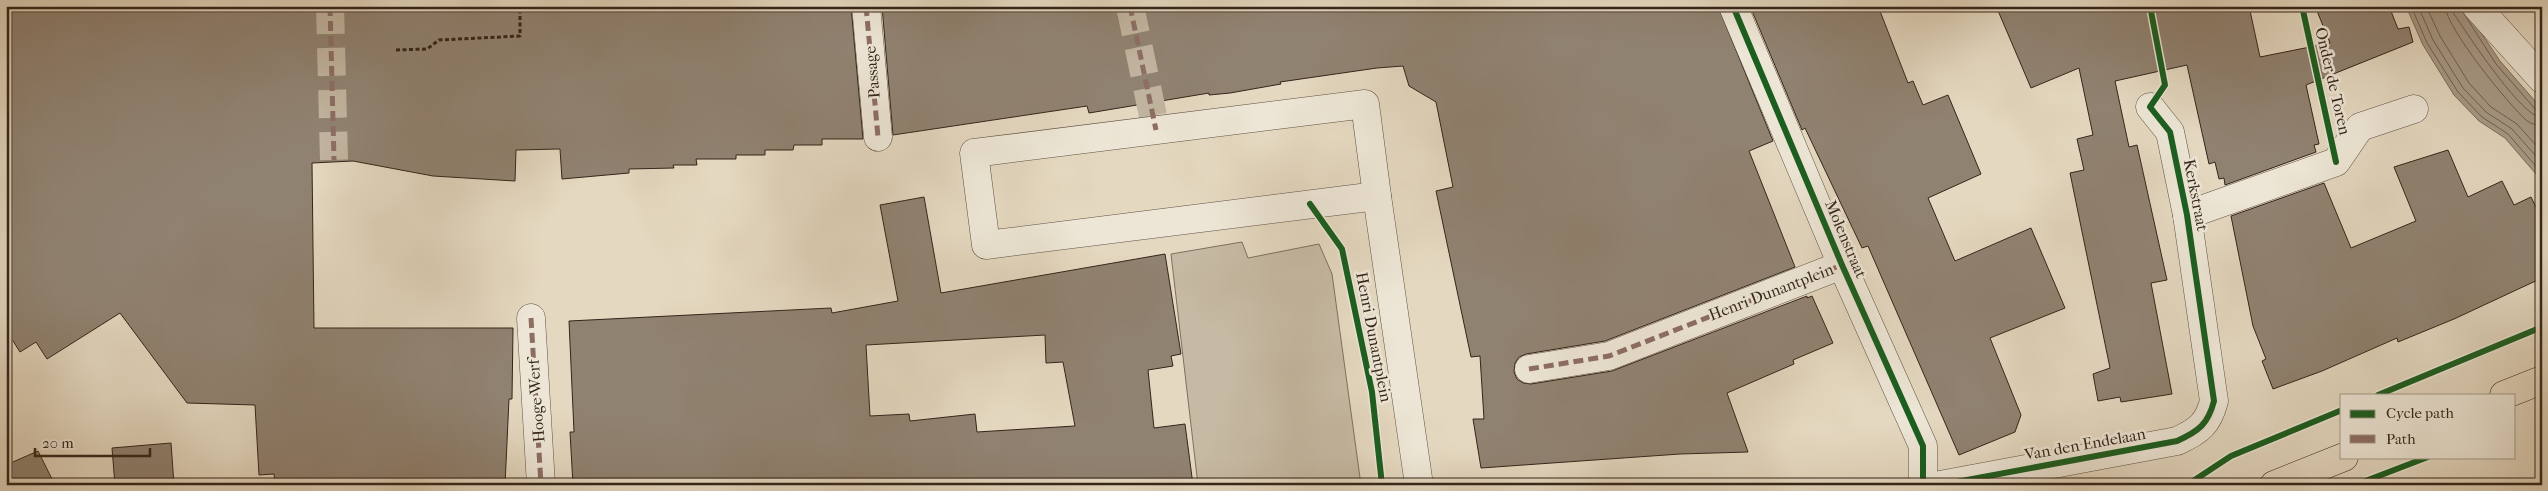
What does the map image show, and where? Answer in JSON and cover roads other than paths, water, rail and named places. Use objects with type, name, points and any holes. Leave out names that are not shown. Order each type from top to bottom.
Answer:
[{"type":"main road","points":[[2507,394],[2542,380]]},
{"type":"main road","points":[[2274,485],[2342,458]]},
{"type":"street","name":"Passage","points":[[866,6],[878,137]]},
{"type":"street","name":"Molenstraat","points":[[1733,6],[1842,265],[1923,446],[1923,485]]},
{"type":"street","points":[[2476,6],[2542,79]]},
{"type":"street","name":"Henri Dunantplein","points":[[1376,196],[986,245],[974,153],[1365,104],[1376,196],[1419,485]]},
{"type":"street","name":"Kerkstraat","points":[[2150,107],[2170,132],[2187,215],[2214,401]]},
{"type":"street","name":"Onder de Toren","points":[[2187,215],[2336,162],[2360,126],[2414,109]]},
{"type":"street","name":"Henri Dunantplein","points":[[1529,369],[1609,356],[1842,265]]},
{"type":"street","name":"Hooge Werf","points":[[531,318],[541,485]]},
{"type":"street","name":"Van den Endelaan","points":[[1940,485],[2177,441],[2193,434],[2209,418],[2214,401]]},
{"type":"water","points":[[2406,6],[2463,6],[2500,61],[2542,109],[2542,181],[2505,138],[2479,121],[2454,95],[2423,45]]},
{"type":"tunnel","points":[[330,6],[334,160]]},
{"type":"tunnel","points":[[1130,6],[1156,130]]}]
